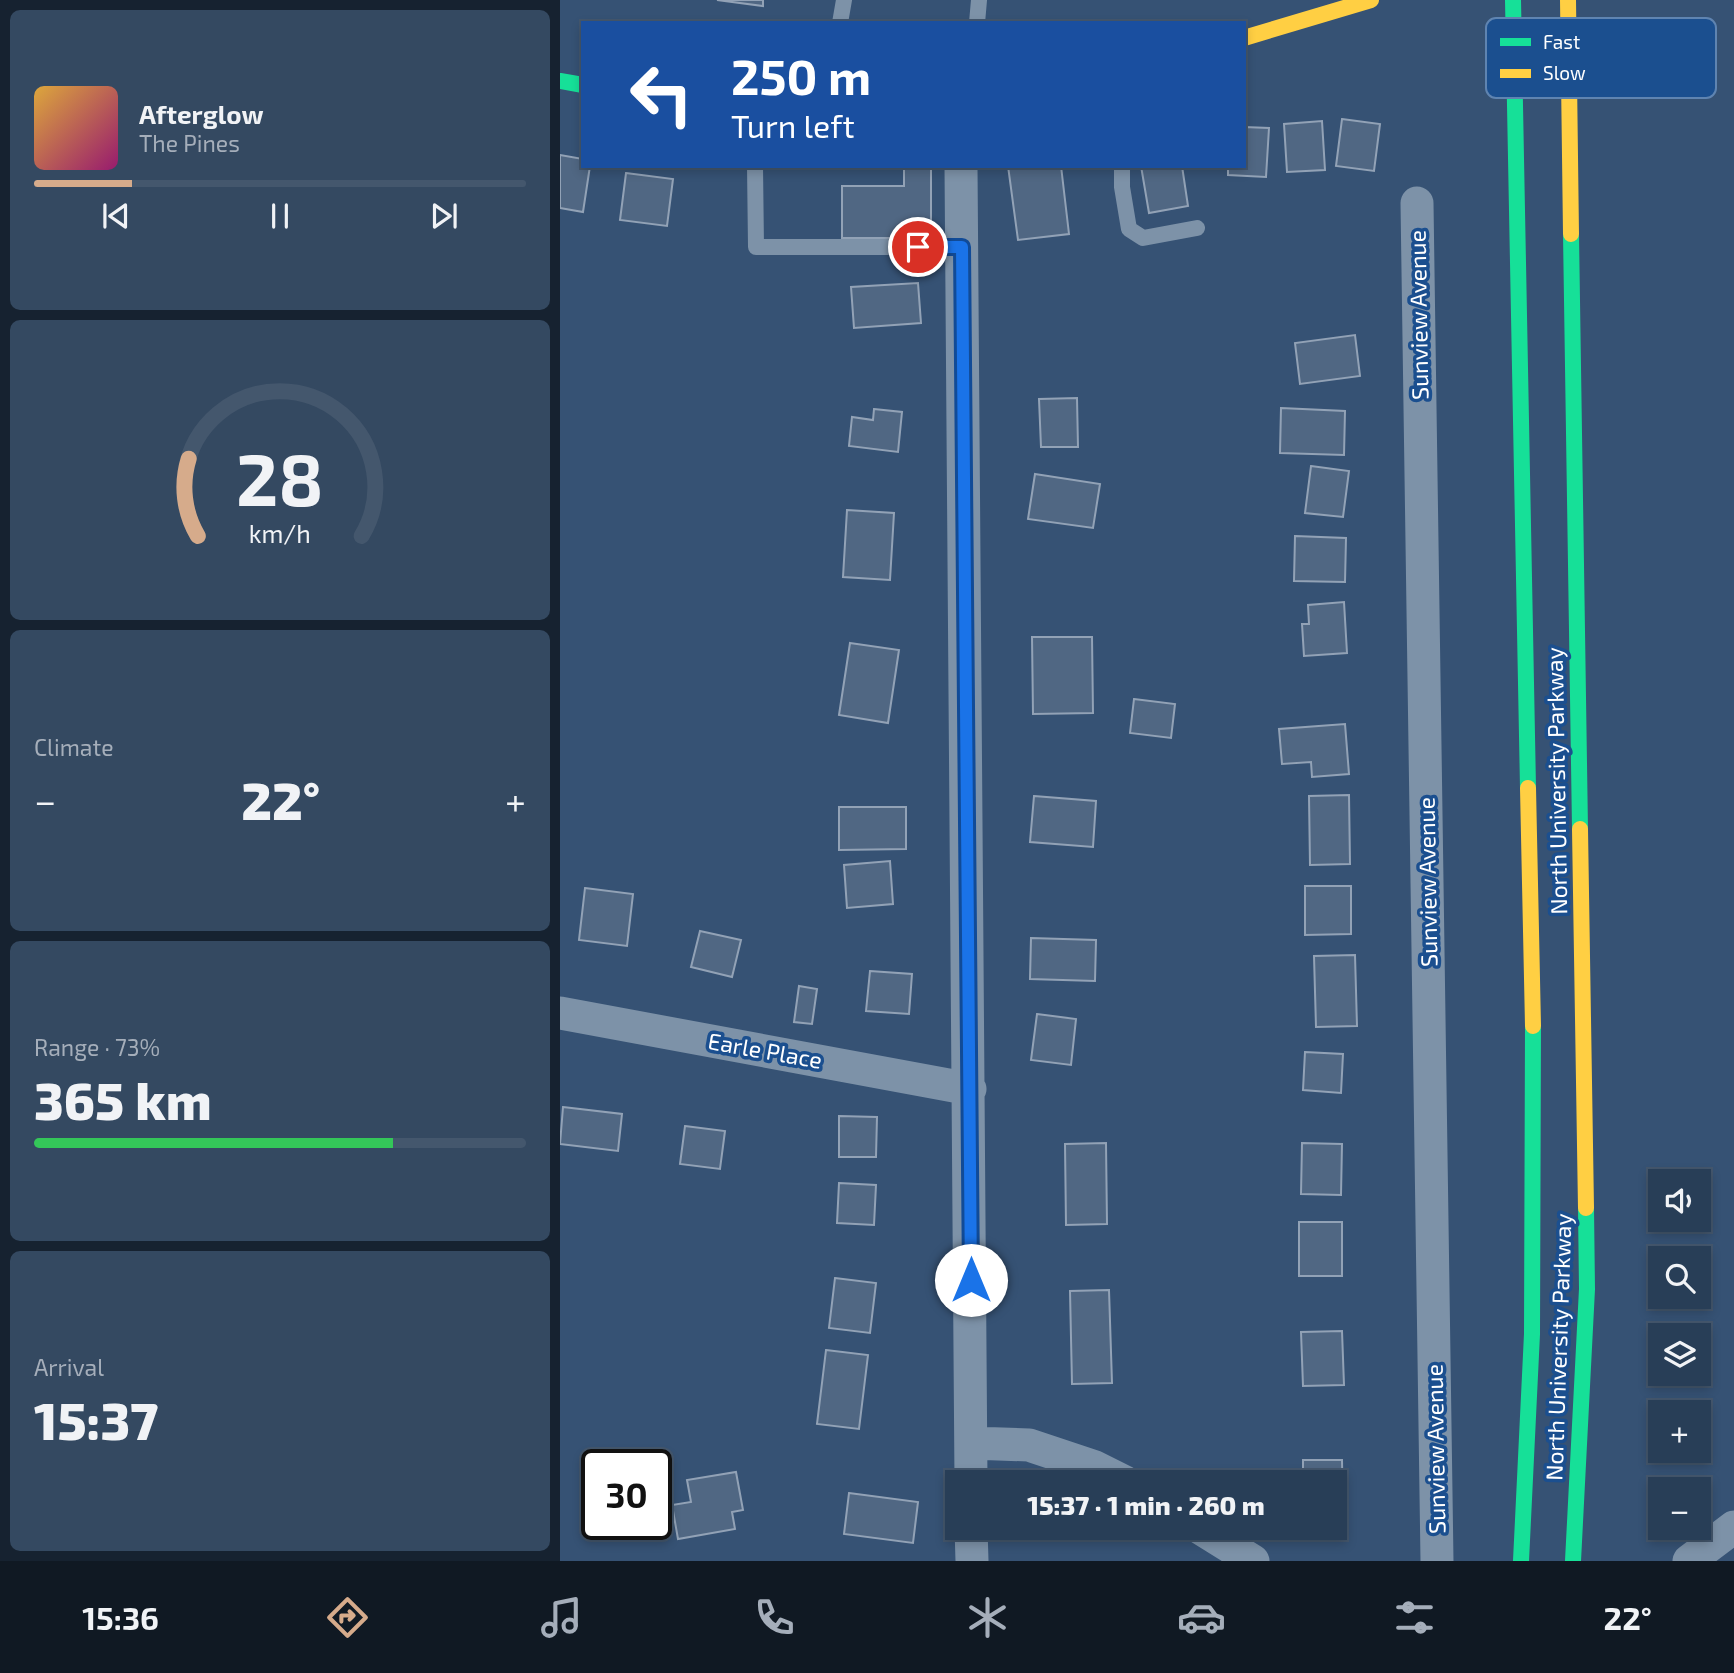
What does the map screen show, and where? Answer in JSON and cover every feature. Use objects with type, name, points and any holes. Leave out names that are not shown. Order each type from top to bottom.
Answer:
[{"type":"main road","points":[[1246,37],[1371,0]]},
{"type":"main road","name":"North University Parkway","points":[[1513,0],[1513,18]]},
{"type":"main road","name":"North University Parkway","points":[[1568,0],[1568,18]]},
{"type":"main road","points":[[560,81],[581,85]]},
{"type":"main road","name":"North University Parkway","points":[[1515,98],[1534,1101],[1532,1334],[1521,1561]]},
{"type":"main road","name":"North University Parkway","points":[[1569,98],[1587,1289],[1573,1561]]},
{"type":"street","points":[[961,168],[953,247],[970,1089],[971,1470]]},
{"type":"street","name":"Sunview Avenue","points":[[1417,203],[1437,1561]]},
{"type":"street","name":"Earle Place","points":[[560,1013],[970,1089]]},
{"type":"street","points":[[971,1443],[1029,1445],[1101,1470]]},
{"type":"street","points":[[1689,1561],[1734,1527]]},
{"type":"street","points":[[971,1540],[971,1561]]},
{"type":"street","points":[[1219,1540],[1253,1561]]},
{"type":"lane","points":[[840,21],[844,0]]},
{"type":"lane","points":[[977,21],[979,0]]},
{"type":"lane","points":[[755,168],[757,247],[953,247],[944,168]]},
{"type":"lane","points":[[1122,168],[1122,187],[1129,229],[1143,238],[1197,228]]},
{"type":"building","points":[[717,0],[763,0],[763,6]]},
{"type":"building","points":[[1342,119],[1380,124],[1374,171],[1336,166]]},
{"type":"building","points":[[1322,121],[1325,170],[1287,172],[1284,124]]},
{"type":"building","points":[[1246,127],[1269,128],[1266,177],[1228,175],[1228,168],[1246,168]]},
{"type":"building","points":[[560,155],[581,159],[581,168],[590,168],[583,212],[560,208]]},
{"type":"building","points":[[904,168],[931,168],[931,238],[842,238],[842,186],[904,186]]},
{"type":"building","points":[[1008,168],[1061,168],[1069,234],[1018,240]]},
{"type":"building","points":[[1141,168],[1182,168],[1188,206],[1149,213]]},
{"type":"building","points":[[626,173],[673,179],[667,226],[620,220]]},
{"type":"building","points":[[918,283],[921,323],[854,328],[851,287]]},
{"type":"building","points":[[1355,335],[1360,376],[1300,384],[1295,343]]},
{"type":"building","points":[[1077,398],[1078,447],[1041,447],[1039,399]]},
{"type":"building","points":[[1281,408],[1345,411],[1344,455],[1280,453]]},
{"type":"building","points":[[874,409],[902,412],[898,452],[849,446],[852,417],[873,420]]},
{"type":"building","points":[[1311,466],[1349,471],[1343,517],[1305,513]]},
{"type":"building","points":[[1035,474],[1100,484],[1093,528],[1028,519]]},
{"type":"building","points":[[847,510],[894,513],[890,580],[843,577]]},
{"type":"building","points":[[1295,536],[1346,538],[1345,582],[1294,581]]},
{"type":"building","points":[[1344,602],[1347,653],[1304,656],[1302,624],[1309,624],[1308,605]]},
{"type":"building","points":[[1032,637],[1092,637],[1093,713],[1033,714]]},
{"type":"building","points":[[850,643],[899,650],[888,723],[839,715]]},
{"type":"building","points":[[1134,699],[1175,704],[1171,738],[1130,733]]},
{"type":"building","points":[[1345,724],[1349,774],[1312,777],[1311,762],[1282,764],[1279,729]]},
{"type":"building","points":[[1349,795],[1350,864],[1310,865],[1309,796]]},
{"type":"building","points":[[1034,796],[1096,801],[1093,847],[1030,842]]},
{"type":"building","points":[[839,807],[906,807],[906,849],[839,850]]},
{"type":"building","points":[[890,861],[893,904],[847,908],[844,865]]},
{"type":"building","points":[[1305,886],[1351,886],[1351,934],[1305,935]]},
{"type":"building","points":[[585,888],[633,894],[627,946],[579,940]]},
{"type":"building","points":[[700,931],[741,940],[732,977],[691,967]]},
{"type":"building","points":[[1031,938],[1096,940],[1095,981],[1030,979]]},
{"type":"building","points":[[1355,955],[1357,1026],[1316,1027],[1314,956]]},
{"type":"building","points":[[870,971],[912,974],[909,1014],[866,1011]]},
{"type":"building","points":[[799,986],[817,989],[812,1024],[794,1022]]},
{"type":"building","points":[[1037,1014],[1076,1019],[1071,1065],[1031,1060]]},
{"type":"building","points":[[1305,1052],[1343,1054],[1341,1093],[1303,1090]]},
{"type":"building","points":[[563,1107],[622,1114],[618,1151],[560,1144]]},
{"type":"building","points":[[839,1116],[877,1117],[876,1157],[839,1157]]},
{"type":"building","points":[[685,1126],[725,1131],[720,1169],[680,1164]]},
{"type":"building","points":[[1106,1143],[1107,1224],[1066,1225],[1065,1144]]},
{"type":"building","points":[[1302,1143],[1342,1144],[1341,1195],[1301,1194]]},
{"type":"building","points":[[839,1183],[876,1185],[874,1225],[837,1223]]},
{"type":"building","points":[[1299,1222],[1342,1222],[1342,1276],[1299,1276]]},
{"type":"building","points":[[835,1278],[876,1283],[870,1333],[829,1328]]},
{"type":"building","points":[[1109,1290],[1112,1383],[1072,1384],[1070,1291]]},
{"type":"building","points":[[1342,1331],[1344,1385],[1303,1386],[1301,1332]]},
{"type":"building","points":[[826,1350],[868,1355],[859,1429],[817,1424]]},
{"type":"building","points":[[1303,1460],[1342,1460],[1342,1470],[1303,1470]]},
{"type":"building","points":[[736,1472],[743,1510],[732,1512],[735,1529],[678,1539],[672,1505],[691,1502],[687,1480]]},
{"type":"building","points":[[849,1493],[918,1502],[913,1543],[844,1534]]},
{"type":"traffic: fast","points":[[1513,0],[1513,18]]},
{"type":"traffic: fast","points":[[560,81],[581,85]]},
{"type":"traffic: fast","points":[[1515,98],[1528,788]]},
{"type":"traffic: fast","points":[[1571,234],[1580,829]]},
{"type":"traffic: fast","points":[[1521,1561],[1532,1334],[1533,1026]]},
{"type":"traffic: fast","points":[[1573,1561],[1587,1289],[1586,1208]]},
{"type":"traffic: slow","points":[[1246,37],[1371,0]]},
{"type":"traffic: slow","points":[[1568,0],[1568,18]]},
{"type":"traffic: slow","points":[[1569,98],[1571,234]]},
{"type":"traffic: slow","points":[[1528,788],[1533,1026]]},
{"type":"traffic: slow","points":[[1580,829],[1586,1208]]},
{"type":"route","points":[[918,247],[962,247],[971,1280]]}]
